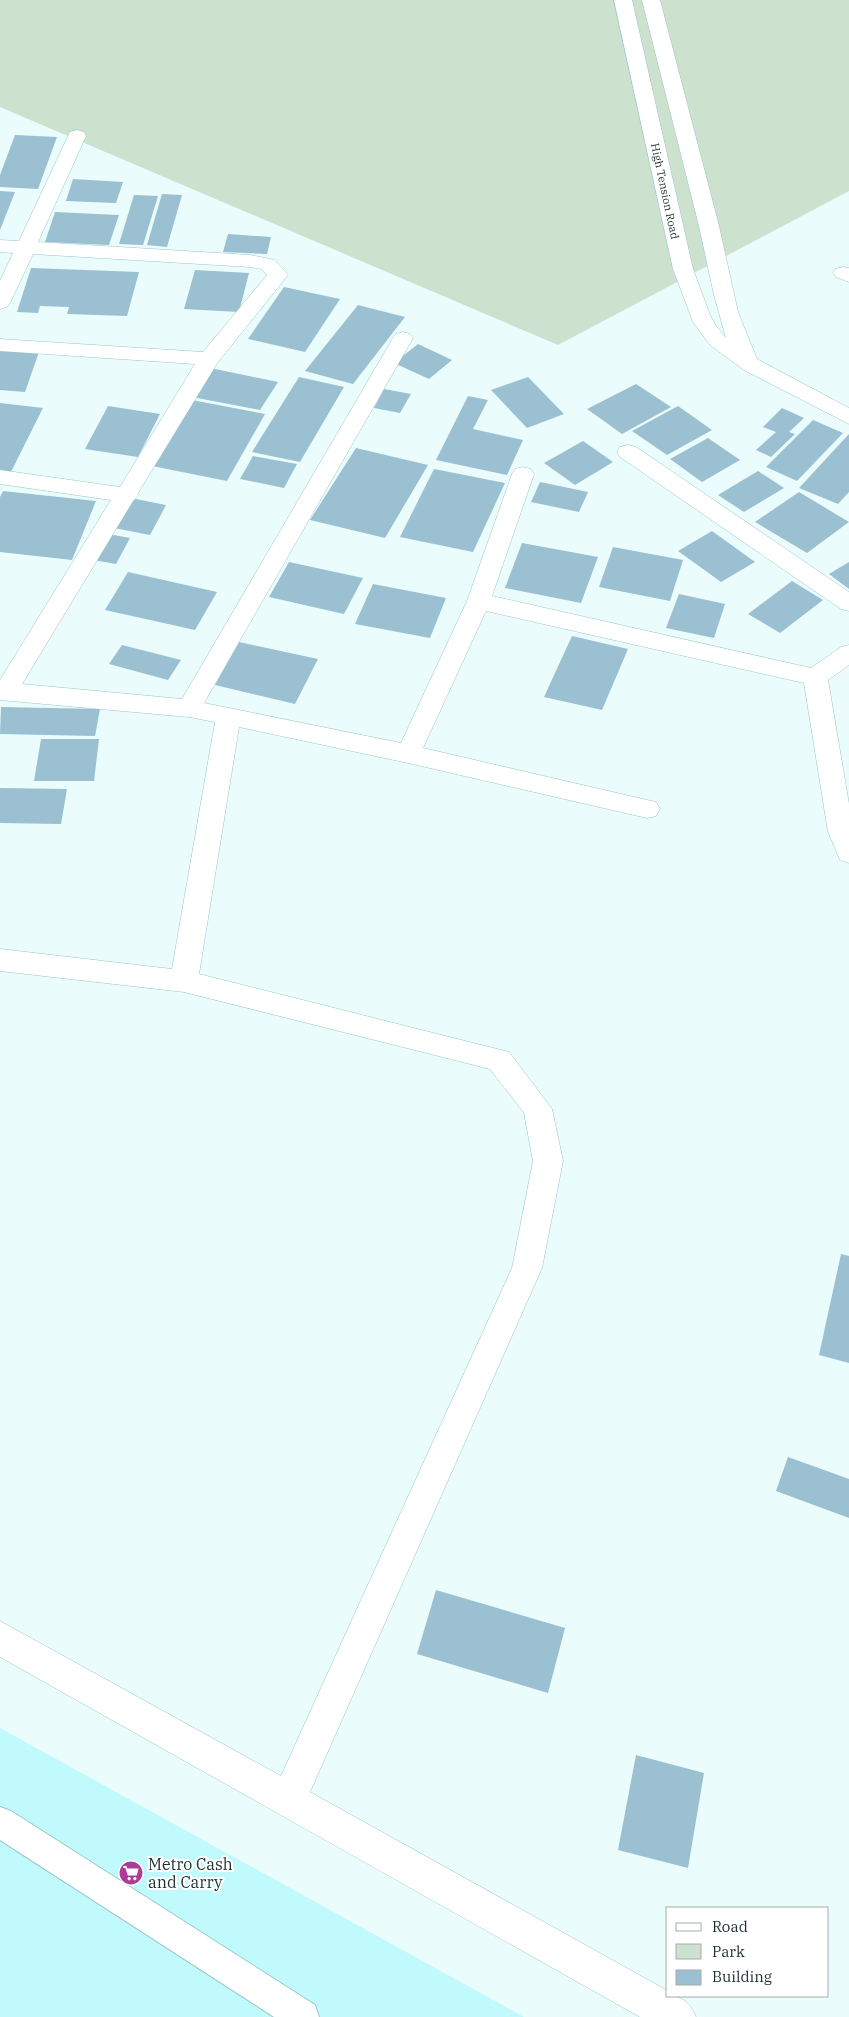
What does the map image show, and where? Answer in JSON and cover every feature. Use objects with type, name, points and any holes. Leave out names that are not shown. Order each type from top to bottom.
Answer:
[{"type":"street","name":"High Tension Road","points":[[623,0],[683,269],[698,311],[708,329],[719,342],[746,361],[849,417]]},
{"type":"street","points":[[651,0],[710,228],[728,317],[746,361]]},
{"type":"street","points":[[0,303],[77,136]]},
{"type":"street","points":[[0,246],[268,264],[278,275],[209,359],[128,495],[3,692],[189,708],[229,715],[647,809]]},
{"type":"street","points":[[189,708],[403,338]]},
{"type":"street","points":[[0,345],[209,359]]},
{"type":"street","points":[[628,452],[849,603]]},
{"type":"street","points":[[408,754],[479,602],[523,474]]},
{"type":"street","points":[[0,478],[128,495]]},
{"type":"street","points":[[479,602],[816,677],[849,653]]},
{"type":"street","points":[[816,677],[841,832],[849,853]]},
{"type":"street","points":[[184,981],[229,715]]},
{"type":"street","points":[[0,960],[184,981],[499,1060],[538,1110],[548,1161],[527,1268],[289,1798]]},
{"type":"street","points":[[0,1638],[678,2017]]},
{"type":"lane","points":[[0,1822],[303,2017]]},
{"type":"shaded area","name":"Metro Cash and Carry","points":[[0,1728],[524,2017],[0,2017]]},
{"type":"green space","points":[[0,0],[849,0],[849,191],[558,345],[0,107]]},
{"type":"building","points":[[15,135],[57,137],[38,189],[0,187],[0,175]]},
{"type":"building","points":[[73,179],[123,182],[116,203],[66,201]]},
{"type":"building","points":[[0,191],[15,192],[0,230]]},
{"type":"building","points":[[162,194],[182,195],[167,247],[147,245]]},
{"type":"building","points":[[134,195],[158,196],[143,245],[119,244]]},
{"type":"building","points":[[55,212],[119,215],[109,245],[45,242]]},
{"type":"building","points":[[228,234],[271,237],[267,254],[223,252]]},
{"type":"building","points":[[31,268],[139,272],[127,316],[67,314],[69,307],[40,306],[38,313],[17,312]]},
{"type":"building","points":[[195,270],[249,273],[239,312],[184,309]]},
{"type":"building","points":[[284,287],[340,299],[305,352],[248,339]]},
{"type":"building","points":[[358,305],[405,317],[353,384],[305,371]]},
{"type":"building","points":[[418,344],[452,360],[429,379],[394,363]]},
{"type":"building","points":[[0,349],[39,352],[25,392],[0,390]]},
{"type":"building","points":[[210,368],[278,382],[260,410],[192,397]]},
{"type":"building","points":[[299,377],[344,387],[300,462],[252,452]]},
{"type":"building","points":[[528,377],[564,414],[527,428],[491,390]]},
{"type":"building","points":[[636,384],[671,407],[622,434],[587,409]]},
{"type":"building","points":[[384,389],[411,394],[400,413],[374,408]]},
{"type":"building","points":[[468,396],[488,400],[473,429],[523,440],[507,475],[436,460]]},
{"type":"building","points":[[192,400],[265,414],[227,481],[152,466]]},
{"type":"building","points":[[0,403],[43,408],[9,476],[0,474]]},
{"type":"building","points":[[108,406],[160,414],[138,457],[85,449]]},
{"type":"building","points":[[678,406],[712,430],[667,455],[632,431]]},
{"type":"building","points":[[782,408],[804,418],[789,432],[795,434],[771,457],[756,450],[776,432],[763,427]]},
{"type":"building","points":[[813,420],[843,433],[797,481],[766,467]]},
{"type":"building","points":[[849,434],[849,492],[838,504],[799,488]]},
{"type":"building","points":[[708,438],[740,460],[702,482],[670,459]]},
{"type":"building","points":[[583,441],[613,462],[575,485],[544,463]]},
{"type":"building","points":[[356,448],[428,465],[385,538],[310,520]]},
{"type":"building","points":[[253,456],[297,464],[284,488],[240,479]]},
{"type":"building","points":[[434,469],[505,483],[473,552],[400,537]]},
{"type":"building","points":[[758,471],[784,488],[744,512],[718,495]]},
{"type":"building","points":[[540,482],[588,492],[579,512],[531,502]]},
{"type":"building","points":[[3,491],[96,501],[72,560],[0,552],[0,497]]},
{"type":"building","points":[[799,492],[849,522],[807,553],[755,522]]},
{"type":"building","points":[[131,498],[166,505],[150,535],[114,528]]},
{"type":"building","points":[[712,531],[755,562],[721,582],[678,551]]},
{"type":"building","points":[[108,534],[130,538],[116,564],[93,560]]},
{"type":"building","points":[[522,543],[598,557],[581,603],[505,588]]},
{"type":"building","points":[[613,547],[683,560],[670,601],[599,587]]},
{"type":"building","points":[[289,562],[363,578],[344,614],[269,597]]},
{"type":"building","points":[[849,562],[849,589],[829,574]]},
{"type":"building","points":[[128,572],[217,592],[195,630],[105,610]]},
{"type":"building","points":[[792,581],[823,600],[780,633],[748,614]]},
{"type":"building","points":[[373,584],[446,598],[430,638],[355,624]]},
{"type":"building","points":[[679,594],[725,604],[714,638],[666,628]]},
{"type":"building","points":[[572,636],[628,649],[602,710],[544,697]]},
{"type":"building","points":[[239,642],[318,659],[295,704],[215,685]]},
{"type":"building","points":[[122,645],[181,660],[168,680],[109,664]]},
{"type":"building","points":[[1,707],[100,709],[95,736],[0,734]]},
{"type":"building","points":[[41,739],[99,739],[94,781],[34,781]]},
{"type":"building","points":[[0,788],[67,789],[61,824],[0,823]]},
{"type":"building","points":[[841,1254],[849,1256],[849,1363],[819,1355]]},
{"type":"building","points":[[788,1457],[849,1479],[849,1518],[776,1491]]},
{"type":"building","points":[[436,1590],[565,1628],[548,1693],[417,1654]]},
{"type":"building","points":[[636,1755],[704,1773],[688,1868],[618,1850]]},
{"type":"place","name":"Metro Cash and Carry","points":[[131,1873]]}]
